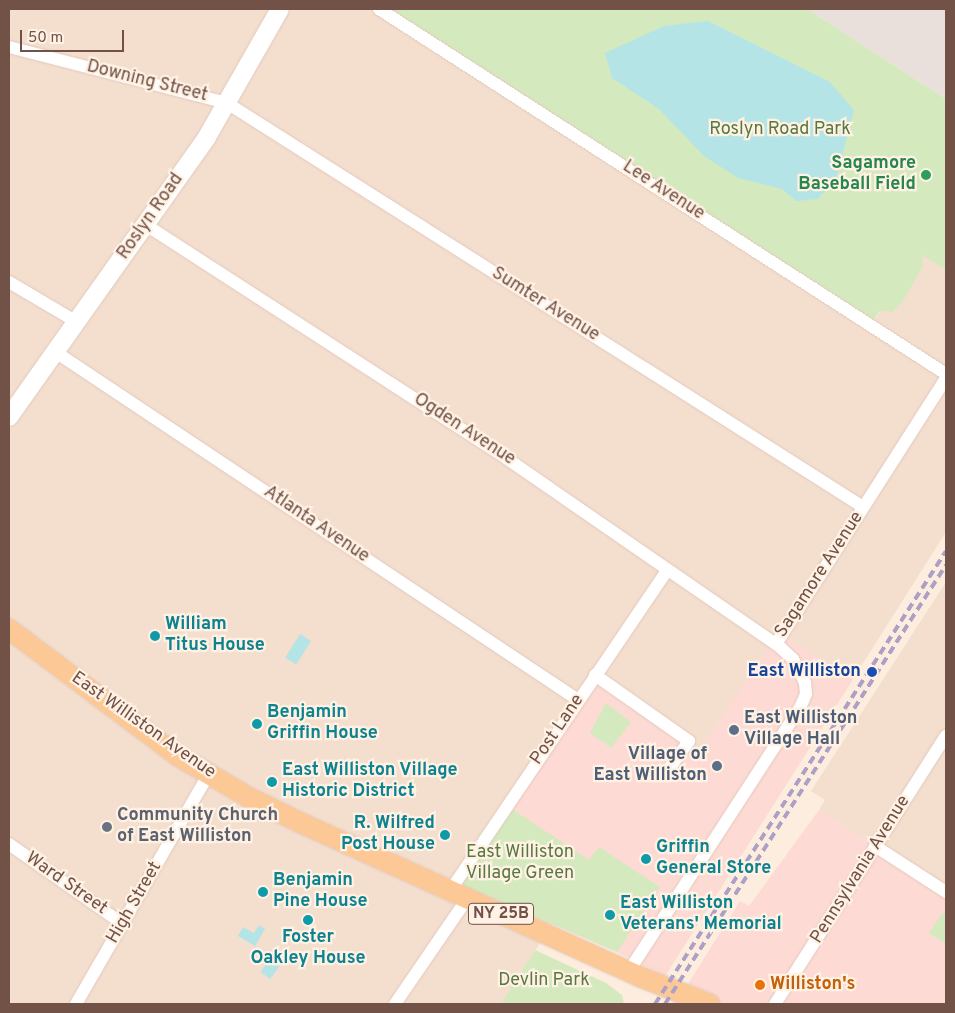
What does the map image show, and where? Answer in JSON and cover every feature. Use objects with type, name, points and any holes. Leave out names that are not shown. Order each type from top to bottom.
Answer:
[{"type":"main road","name":"Roslyn Road","points":[[9,417],[75,321],[146,225],[207,137],[280,9]]},
{"type":"main road","name":"East Williston Avenue","points":[[9,630],[178,756],[208,775],[301,823],[633,974]]},
{"type":"main road","name":"NY 25B","points":[[633,974],[677,1004]]},
{"type":"main road","name":"NY 25B","points":[[633,974],[710,1004]]},
{"type":"street","name":"Lee Avenue","points":[[379,9],[946,374]]},
{"type":"street","name":"Downing Street","points":[[9,47],[227,102]]},
{"type":"street","name":"Sumter Avenue","points":[[227,102],[863,507]]},
{"type":"street","name":"Ogden Avenue","points":[[146,225],[506,458],[776,644]]},
{"type":"street","points":[[9,282],[75,321]]},
{"type":"street","name":"Atlanta Avenue","points":[[54,351],[578,700]]},
{"type":"street","name":"Sagamore Avenue","points":[[633,974],[804,700],[805,683],[798,666],[776,644],[946,378]]},
{"type":"street","name":"Post Lane","points":[[395,1004],[458,895],[578,700],[667,570]]},
{"type":"street","points":[[595,675],[689,741],[669,769]]},
{"type":"street","name":"Pennsylvania Avenue","points":[[774,1004],[946,736]]},
{"type":"street","name":"High Street","points":[[76,1004],[208,775]]},
{"type":"street","name":"Ward Street","points":[[9,844],[123,924]]},
{"type":"street","points":[[875,846],[946,892]]},
{"type":"shaded area","points":[[9,9],[378,9],[871,325],[921,254],[946,270],[946,532],[665,976],[617,952],[552,924],[501,1004],[9,1004]]},
{"type":"shaded area","points":[[807,9],[946,9],[946,99]]},
{"type":"shaded area","points":[[946,582],[946,892],[819,810],[825,800],[811,791]]},
{"type":"shaded area","points":[[779,632],[852,681],[665,976],[617,952],[659,887],[599,847],[589,860],[509,807],[595,679],[699,751]]},
{"type":"shaded area","points":[[819,810],[946,892],[946,1004],[672,1004],[680,991],[683,992],[740,901],[749,906]]},
{"type":"green space","name":"Roslyn Road Park","points":[[378,9],[807,9],[946,99],[946,270],[922,255],[923,266],[903,301],[892,312],[880,311],[870,325]]},
{"type":"green space","points":[[606,703],[631,722],[611,748],[590,733]]},
{"type":"green space","name":"East Williston Village Green","points":[[509,807],[589,860],[599,847],[660,887],[617,952],[458,883]]},
{"type":"green space","points":[[942,913],[946,915],[946,944],[929,933]]},
{"type":"green space","name":"Devlin Park","points":[[535,950],[606,983],[622,995],[624,1004],[501,1004]]},
{"type":"water","points":[[708,21],[830,82],[854,110],[836,179],[818,199],[796,201],[782,189],[738,178],[704,156],[659,109],[612,78],[605,53],[664,26]]},
{"type":"water","points":[[300,634],[311,641],[296,665],[285,658]]},
{"type":"water","points":[[259,925],[265,929],[255,946],[238,936],[243,927],[254,933]]},
{"type":"water","points":[[276,950],[286,957],[270,979],[261,972]]},
{"type":"railway","points":[[655,1004],[946,551]]},
{"type":"railway","points":[[665,1004],[946,565]]},
{"type":"place","name":"Sagamore Baseball Field","points":[[926,175]]},
{"type":"place","name":"William Titus House","points":[[155,636]]},
{"type":"place","name":"East Williston","points":[[872,672]]},
{"type":"place","name":"Benjamin Griffin House","points":[[257,724]]},
{"type":"place","name":"East Williston Village Hall","points":[[734,730]]},
{"type":"place","name":"Village of East Williston","points":[[717,766]]},
{"type":"place","name":"East Williston Village Historic District","points":[[272,782]]},
{"type":"place","name":"Community Church of East Williston","points":[[107,827]]},
{"type":"place","name":"R. Wilfred Post House","points":[[445,835]]},
{"type":"place","name":"Griffin General Store","points":[[646,859]]},
{"type":"place","name":"Benjamin Pine House","points":[[263,892]]},
{"type":"place","name":"East Williston Veterans' Memorial","points":[[610,915]]},
{"type":"place","name":"Foster Oakley House","points":[[308,920]]},
{"type":"place","name":"Williston's","points":[[760,985]]}]
